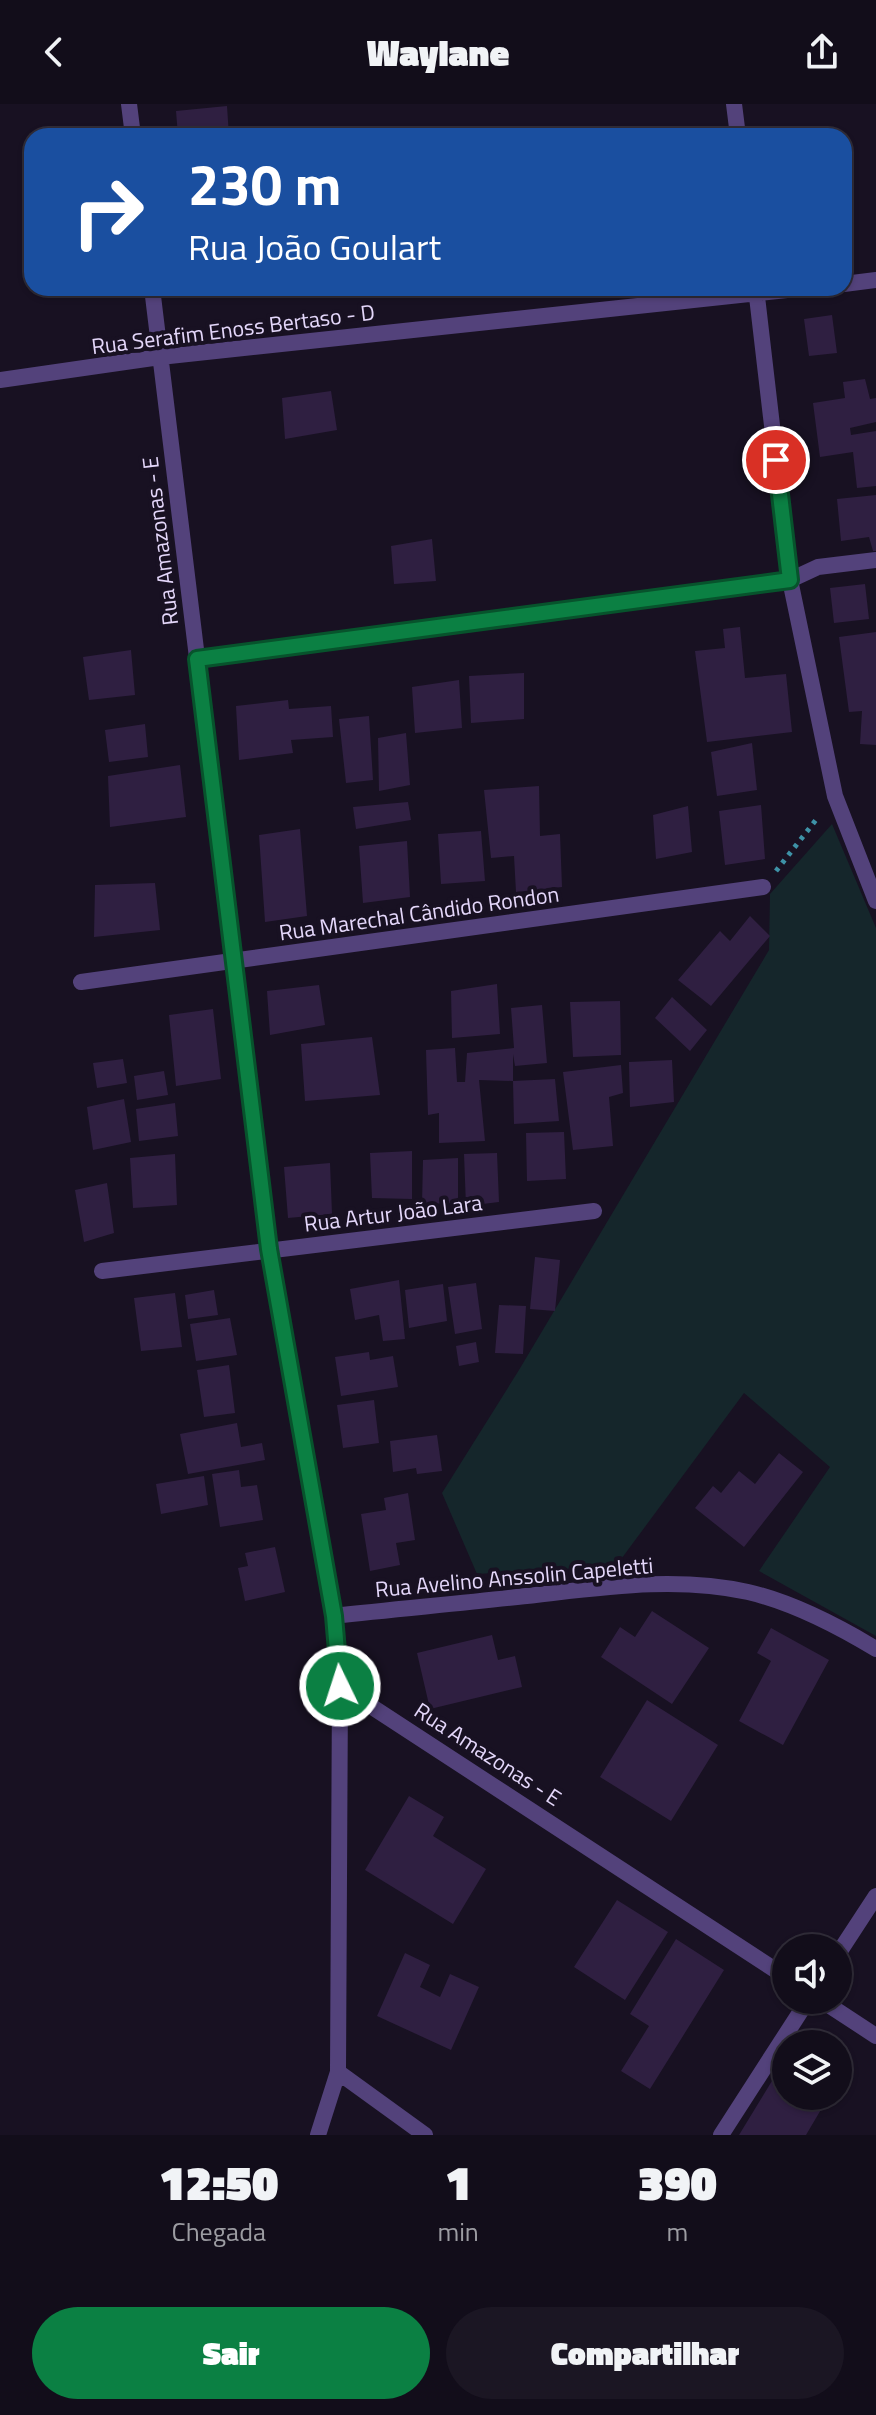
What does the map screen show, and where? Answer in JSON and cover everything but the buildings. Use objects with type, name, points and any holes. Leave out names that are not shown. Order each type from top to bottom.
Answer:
[{"type":"street","points":[[129,104],[132,128]]},
{"type":"street","points":[[734,104],[737,128]]},
{"type":"street","points":[[852,283],[876,280]]},
{"type":"street","name":"Rua Amazonas - E","points":[[153,296],[269,1249],[334,1616],[340,1686],[772,1968]]},
{"type":"street","name":"Rua Serafim Enoss Bertaso - D","points":[[0,380],[160,357],[711,296]]},
{"type":"street","points":[[757,296],[790,580],[835,796],[876,901]]},
{"type":"street","points":[[197,659],[790,580],[818,567],[876,560]]},
{"type":"street","name":"Rua Marechal Cândido Rondon","points":[[81,982],[763,887]]},
{"type":"street","name":"Rua Artur João Lara","points":[[102,1271],[594,1211]]},
{"type":"street","name":"Rua Avelino Anssolin Capeletti","points":[[334,1616],[622,1586],[703,1585],[750,1593],[786,1605],[855,1636],[876,1649]]},
{"type":"street","points":[[318,2135],[338,2072],[340,1686]]},
{"type":"street","points":[[851,1934],[876,1896]]},
{"type":"street","points":[[721,2135],[799,2014]]},
{"type":"street","points":[[842,2014],[876,2036]]},
{"type":"street","points":[[338,2072],[425,2135]]},
{"type":"path","points":[[763,887],[835,796]]},
{"type":"shaded area","points":[[832,824],[876,928],[876,1636],[759,1571],[830,1467],[744,1393],[616,1566],[477,1574],[442,1493],[519,1370],[769,950],[770,894]]},
{"type":"route","points":[[340,1686],[334,1616],[269,1249],[197,659],[790,580],[776,460]]}]
